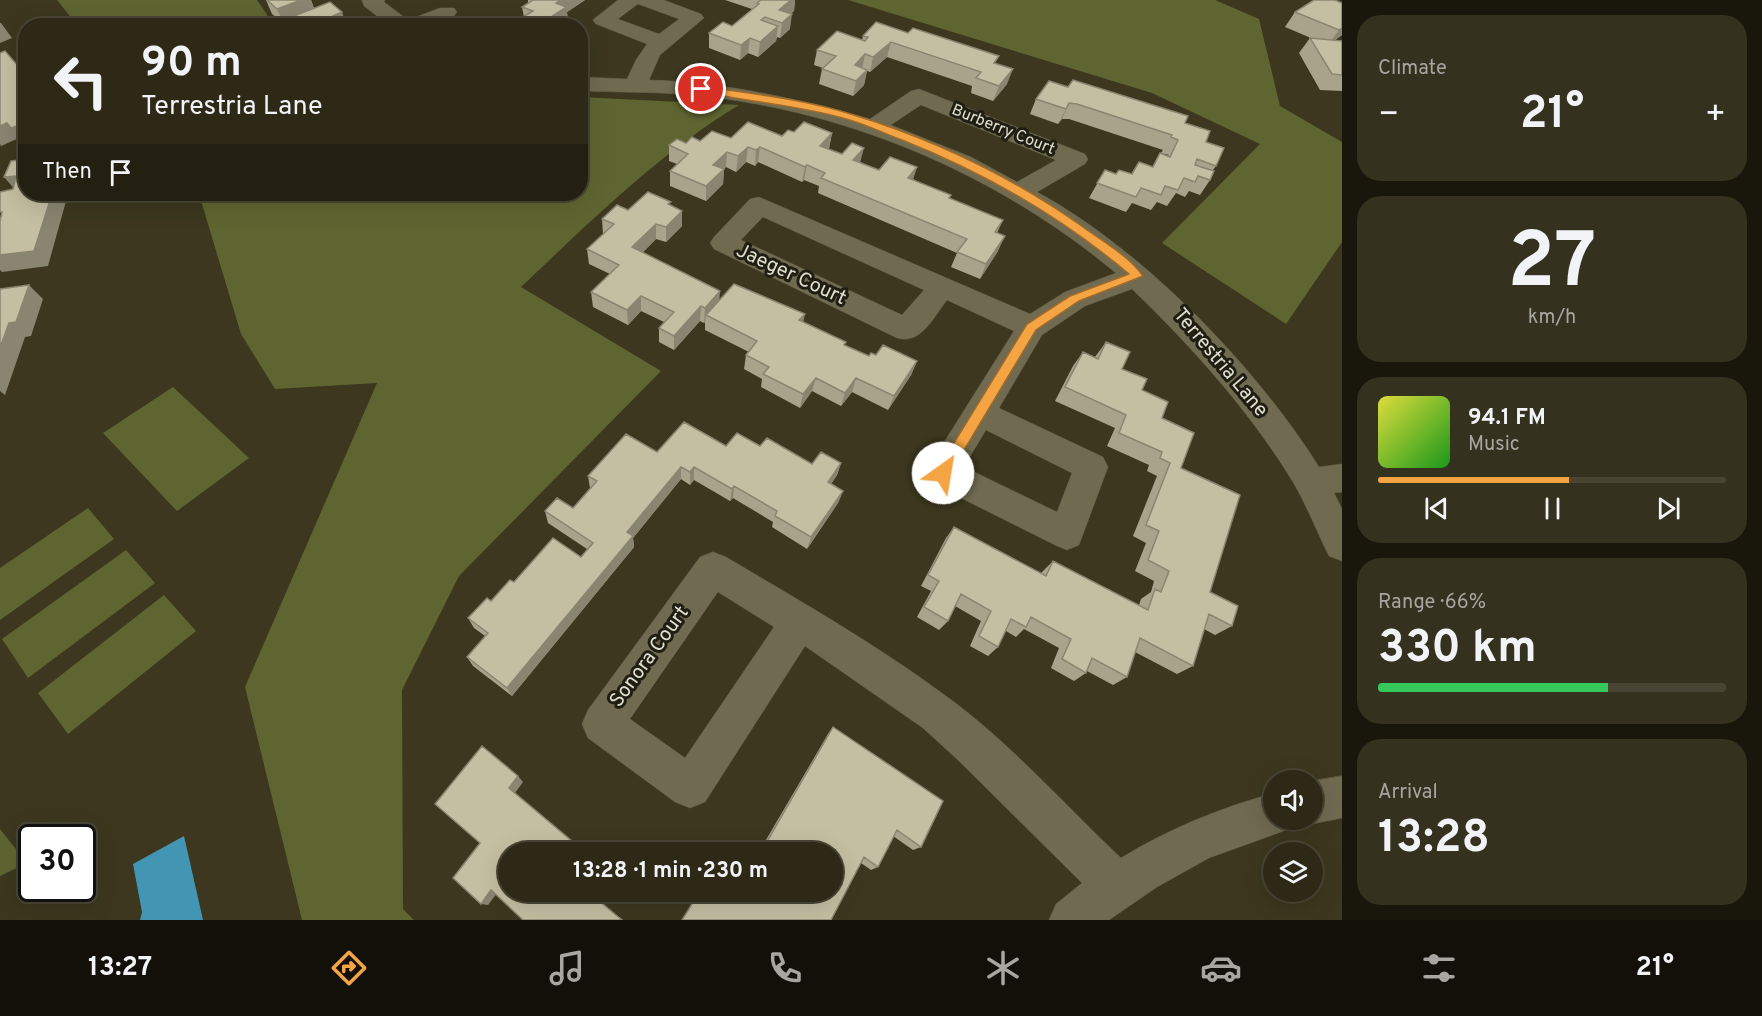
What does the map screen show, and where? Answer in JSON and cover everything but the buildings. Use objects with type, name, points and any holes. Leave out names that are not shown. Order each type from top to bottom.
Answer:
[{"type":"street","points":[[375,0],[371,2],[393,18]]},
{"type":"street","points":[[631,0],[603,20],[662,42]]},
{"type":"street","points":[[637,83],[649,53],[694,18],[645,0]]},
{"type":"street","points":[[431,18],[447,12]]},
{"type":"street","name":"Terrestria Lane","points":[[588,84],[637,83],[743,94],[834,113],[875,126],[947,155],[1020,191],[1080,230],[1137,276],[1201,335],[1326,480],[1342,545]]},
{"type":"street","name":"Burberry Court","points":[[875,126],[919,96],[1076,159],[1020,191]]},
{"type":"street","name":"Jaeger Court","points":[[941,288],[907,330],[723,243],[759,205],[1032,327]]},
{"type":"street","points":[[980,413],[1032,327],[1075,298],[1137,276]]},
{"type":"street","name":"Sonora Court","points":[[799,622],[690,788],[602,724],[713,569],[844,649],[937,714],[974,746],[1118,887]]},
{"type":"street","points":[[1323,801],[1342,797]]},
{"type":"street","points":[[1072,920],[1118,887],[1178,851],[1226,830],[1263,818]]},
{"type":"green space","points":[[57,0],[257,0],[269,18],[71,18]]},
{"type":"green space","points":[[848,0],[1215,0],[1259,19],[1280,106],[1342,142],[1342,242],[1286,324],[1162,243],[1260,144],[1152,93]]},
{"type":"green space","points":[[588,97],[739,105],[652,167],[521,287],[661,371],[459,576],[402,690],[403,909],[414,920],[302,920],[245,687],[377,383],[275,389],[241,334],[201,201],[588,201]]},
{"type":"green space","points":[[173,387],[249,458],[177,511],[103,433]]},
{"type":"green space","points":[[88,508],[114,539],[0,620],[0,568]]},
{"type":"green space","points":[[126,550],[155,583],[28,678],[2,639]]},
{"type":"green space","points":[[164,595],[196,631],[68,734],[38,693]]},
{"type":"green space","points":[[0,829],[18,852],[18,867],[0,876]]},
{"type":"water","points":[[184,836],[203,920],[140,920],[142,912],[133,864]]},
{"type":"route","points":[[701,89],[796,104],[850,117],[947,155],[985,172],[1050,210],[1108,250],[1137,276],[1075,298],[1032,327],[943,473]]}]
